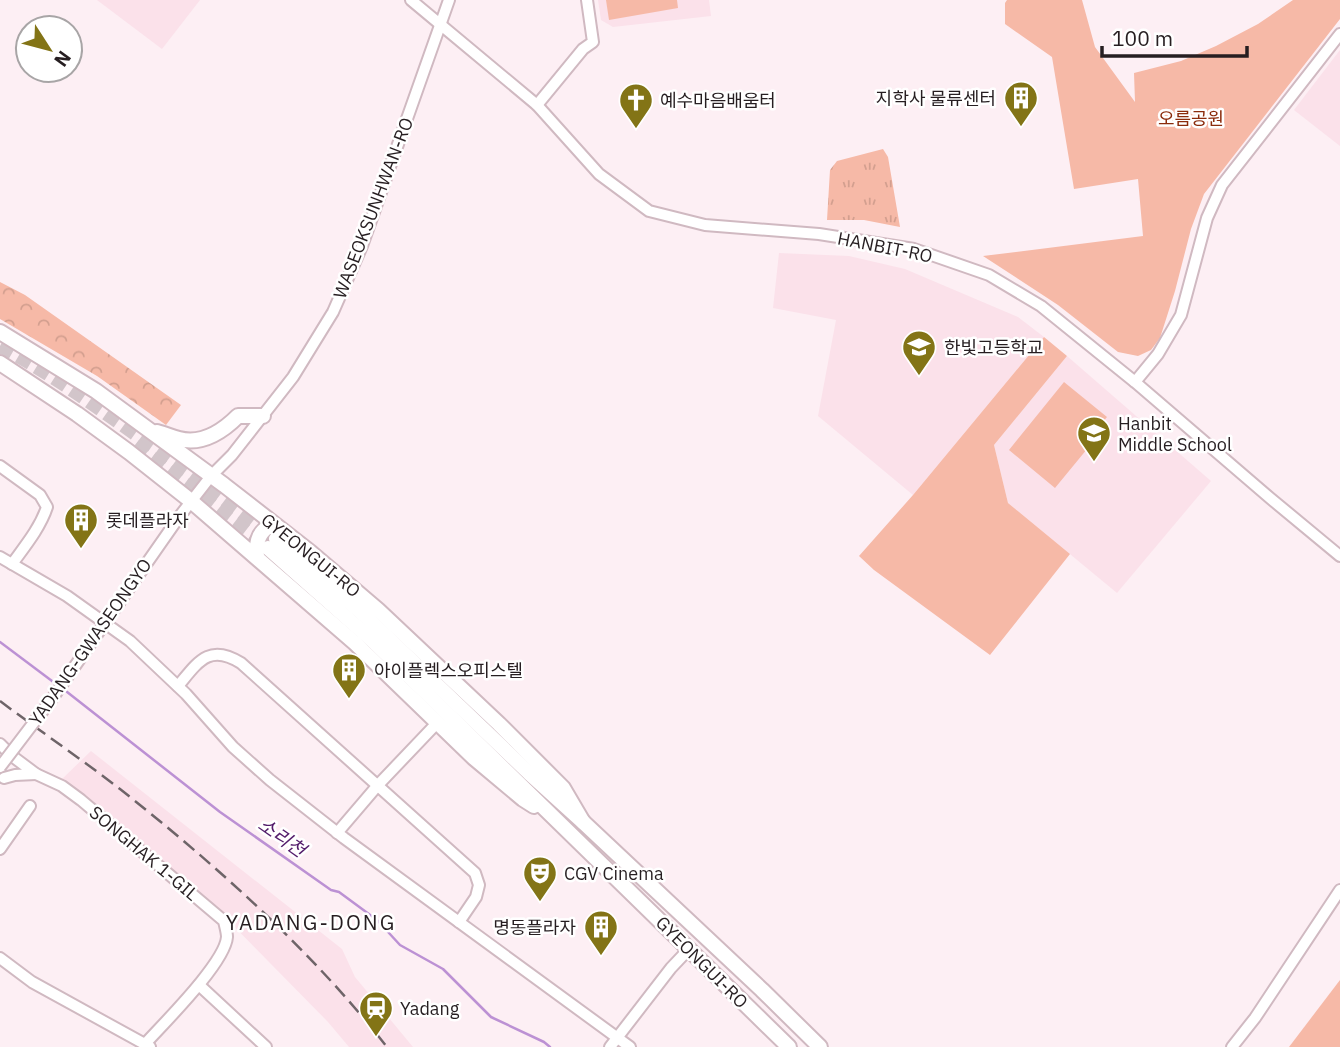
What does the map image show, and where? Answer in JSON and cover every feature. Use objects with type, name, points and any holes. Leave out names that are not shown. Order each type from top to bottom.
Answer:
[{"type":"main road","name":"GYEONGUI-RO","points":[[0,332],[96,391],[211,476],[355,642],[491,772],[523,799],[555,818]]},
{"type":"main road","name":"GYEONGUI-RO","points":[[0,363],[129,452],[231,536],[310,552],[378,610],[499,724],[563,788],[583,822],[820,1047]]},
{"type":"main road","points":[[150,431],[194,441],[207,438],[238,416],[263,416]]},
{"type":"main road","name":"GYEONGUI-RO","points":[[269,543],[789,1047]]},
{"type":"street","name":"HANBIT-RO","points":[[411,0],[537,105],[599,174],[649,211],[705,225],[819,234],[914,249],[989,275],[1041,306],[1340,556]]},
{"type":"street","name":"WASEOKSUNHWAN-RO","points":[[191,501],[232,455],[293,377],[332,312],[362,246],[449,0]]},
{"type":"street","points":[[537,105],[583,49],[593,42],[587,0]]},
{"type":"street","points":[[1135,382],[1158,354],[1181,315],[1207,218],[1222,185],[1340,34]]},
{"type":"street","points":[[0,466],[40,495],[47,507],[36,530],[12,564]]},
{"type":"street","name":"YADANG-GWASEONGYO","points":[[1,776],[191,501]]},
{"type":"street","points":[[0,557],[67,596],[130,641],[178,686],[233,747],[270,780],[630,1047]]},
{"type":"street","points":[[178,686],[197,663],[206,657],[219,654],[242,663],[475,873],[479,885],[476,897],[459,922]]},
{"type":"street","points":[[337,832],[438,722]]},
{"type":"street","name":"SONGHAK 1-GIL","points":[[0,744],[36,774],[62,786],[81,800],[220,916],[227,937],[225,946],[199,985],[147,1046],[32,982],[0,958]]},
{"type":"street","points":[[1,776],[11,770],[12,756]]},
{"type":"street","points":[[1,776],[36,774]]},
{"type":"street","points":[[0,849],[30,806]]},
{"type":"street","points":[[1232,1047],[1255,1018],[1340,890]]},
{"type":"street","points":[[610,1047],[689,949]]},
{"type":"street","points":[[199,985],[267,1047]]},
{"type":"shaded area","points":[[97,0],[200,0],[162,49]]},
{"type":"shaded area","points":[[598,0],[709,0],[711,16],[613,27],[601,20]]},
{"type":"shaded area","points":[[1340,50],[1340,146],[1294,110]]},
{"type":"shaded area","name":"한빛고등학교","points":[[779,253],[849,256],[905,269],[1018,317],[1044,337],[913,495],[818,416],[836,320],[773,308]]},
{"type":"shaded area","name":"Hanbit Middle School","points":[[1067,356],[1211,481],[1117,593],[1008,503],[994,445]]},
{"type":"shaded area","points":[[91,751],[342,949],[355,977],[413,1047],[349,1047],[328,1022],[206,898],[62,779]]},
{"type":"green space","points":[[606,0],[677,0],[678,8],[609,20]]},
{"type":"green space","name":"오름공원","points":[[1007,0],[1082,0],[1095,47],[1135,102],[1134,73],[1181,61],[1216,46],[1258,24],[1293,0],[1340,0],[1340,19],[1204,194],[1191,229],[1160,338],[1151,350],[1138,356],[1118,352],[1058,305],[983,256],[1143,236],[1138,179],[1074,189],[1052,57],[1005,24]]},
{"type":"green space","points":[[883,149],[888,157],[900,227],[864,220],[827,220],[830,170],[837,161]]},
{"type":"green space","points":[[0,282],[25,295],[181,405],[166,425],[97,376],[0,319]]},
{"type":"green space","points":[[1044,337],[1067,356],[994,445],[1008,503],[1070,554],[990,655],[874,570],[859,556]]},
{"type":"green space","points":[[1064,382],[1107,417],[1102,423],[1106,426],[1055,488],[1009,450]]},
{"type":"green space","points":[[1340,980],[1340,1047],[1289,1047]]},
{"type":"waterway","name":"소리천","points":[[0,642],[56,684]]},
{"type":"waterway","name":"소리천","points":[[62,688],[220,812],[377,920],[400,945],[443,969],[491,1017],[550,1047]]},
{"type":"tunnel","points":[[0,346],[103,411],[276,539]]},
{"type":"tunnel","points":[[135,445],[265,546]]},
{"type":"railway","points":[[0,701],[120,789],[227,878],[327,976],[387,1047]]},
{"type":"place","name":"지학사 물류센터","points":[[1021,128]]},
{"type":"place","name":"예수마음배움터","points":[[636,130]]},
{"type":"place","name":"한빛고등학교","points":[[919,377]]},
{"type":"place","name":"Hanbit Middle School","points":[[1094,463]]},
{"type":"place","name":"롯데플라자","points":[[81,550]]},
{"type":"place","name":"아이플렉스오피스텔","points":[[349,700]]},
{"type":"place","name":"CGV Cinema","points":[[540,903]]},
{"type":"place","name":"명동플라자","points":[[601,957]]},
{"type":"place","name":"Yadang","points":[[376,1038]]},
{"type":"district","name":"YADANG-DONG","points":[[311,922]]}]
